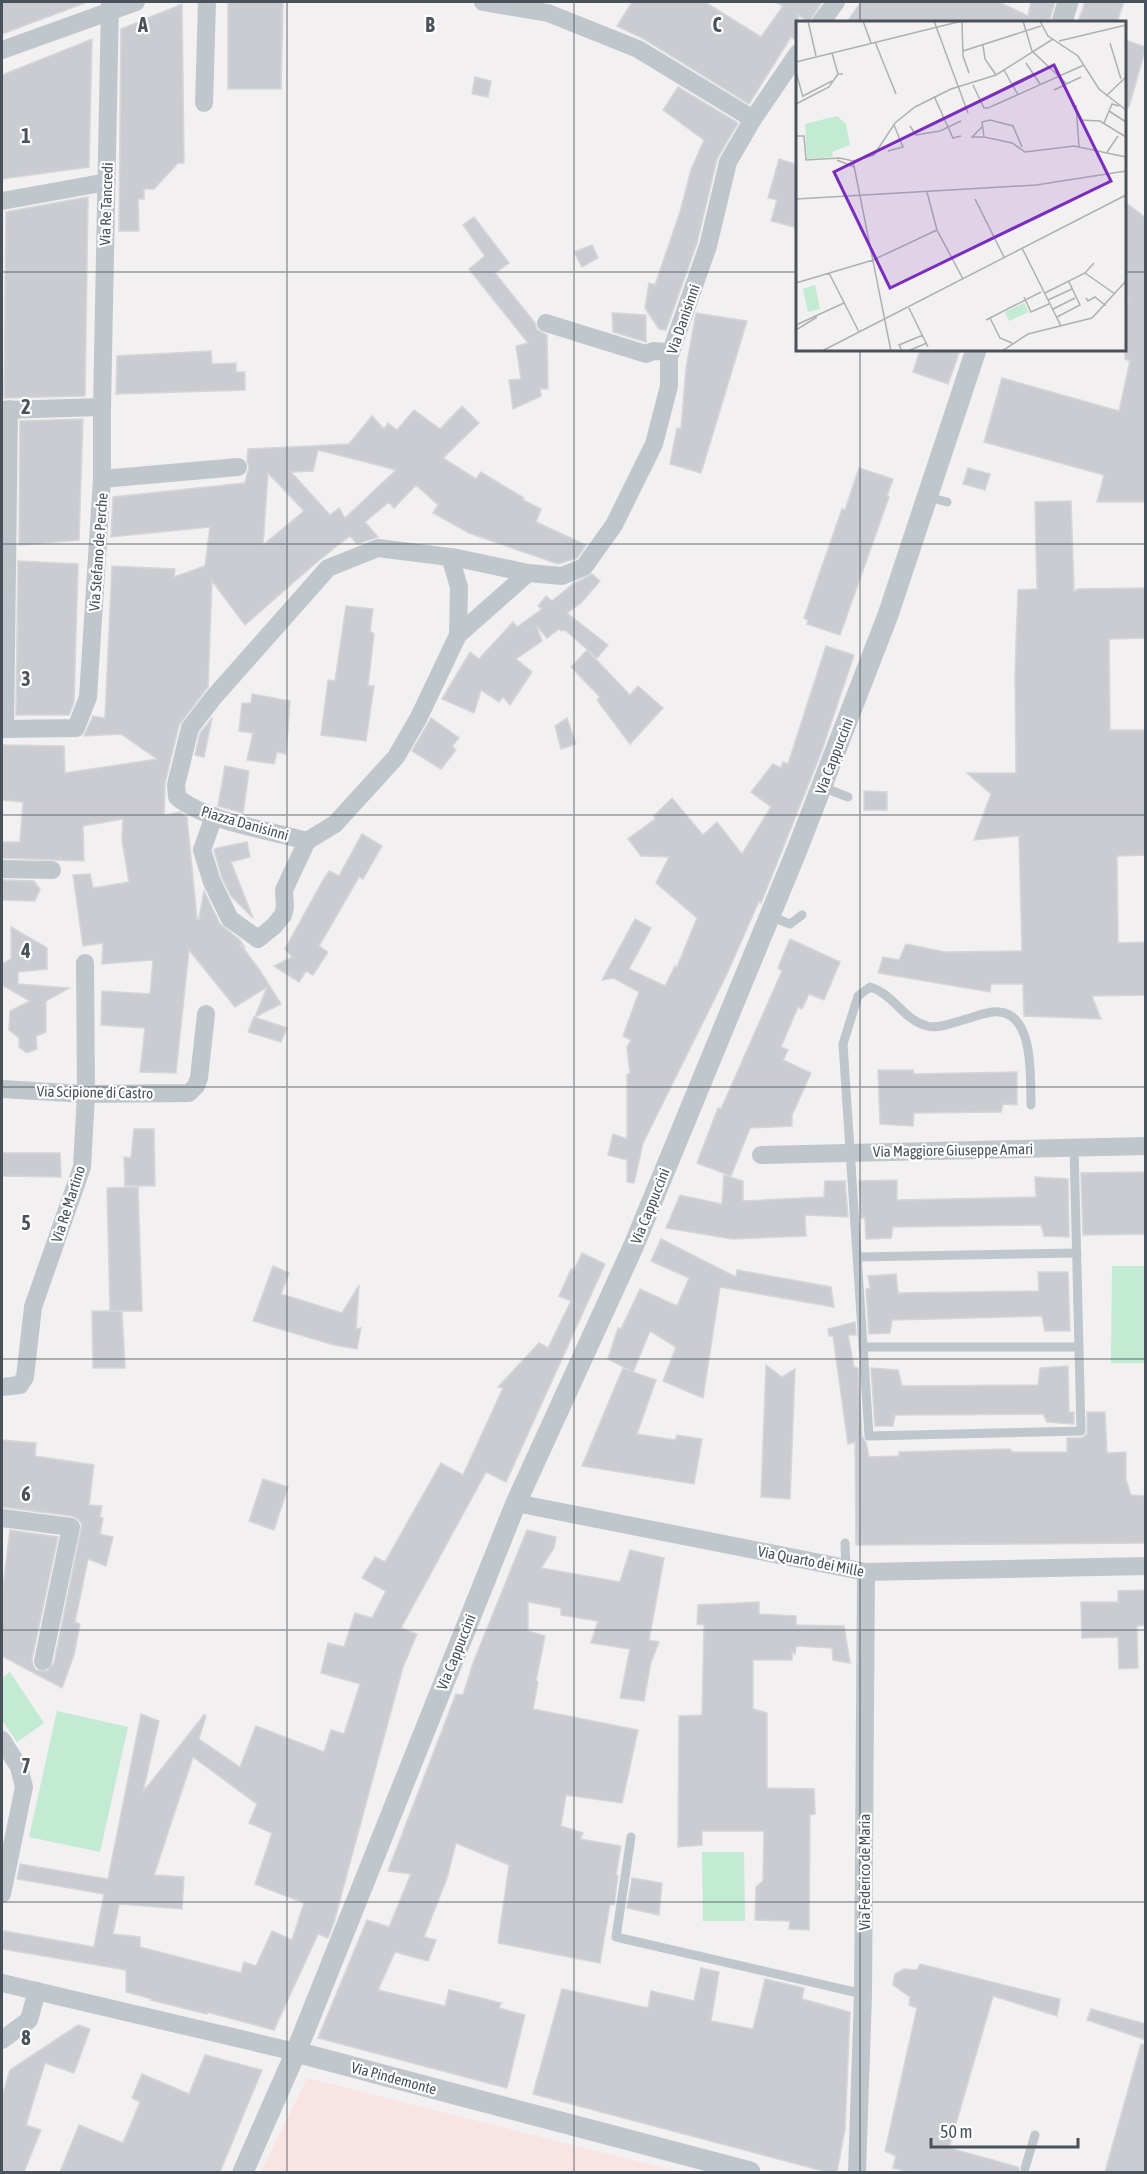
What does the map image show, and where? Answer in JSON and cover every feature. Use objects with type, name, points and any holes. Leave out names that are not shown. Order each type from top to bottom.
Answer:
[{"type":"street","points":[[2,50],[110,6],[136,2]]},
{"type":"street","points":[[204,103],[207,2]]},
{"type":"street","points":[[483,2],[544,7],[638,49],[753,119]]},
{"type":"street","points":[[821,21],[836,2]]},
{"type":"street","points":[[1062,21],[1068,2]]},
{"type":"street","name":"Via Re Tancredi","points":[[102,407],[110,6]]},
{"type":"street","name":"Via Danisinni","points":[[528,573],[562,576],[584,567],[614,525],[654,444],[669,386],[671,352],[708,246],[728,162],[753,119],[796,56]]},
{"type":"street","points":[[2,201],[107,182]]},
{"type":"street","points":[[546,323],[646,354],[653,351],[671,352]]},
{"type":"street","name":"Via Cappuccini","points":[[243,2172],[296,2052],[516,1503],[634,1245],[822,788],[888,615],[937,500],[976,351]]},
{"type":"street","points":[[3,729],[5,409],[102,407]]},
{"type":"street","name":"Via Stefano de Perche","points":[[3,729],[76,728],[88,697],[102,479],[102,407]]},
{"type":"street","points":[[102,479],[238,466]]},
{"type":"street","name":"Piazza Danisinni","points":[[378,548],[450,557],[528,573],[458,635],[419,717],[396,757],[335,824],[307,841],[214,816],[185,804],[177,797],[176,785],[190,728],[213,698],[328,568],[378,548]]},
{"type":"street","points":[[450,557],[459,587],[458,635]]},
{"type":"street","points":[[214,816],[202,850],[212,882],[230,919],[258,939],[283,915],[284,890],[307,841]]},
{"type":"street","points":[[2,869],[52,870]]},
{"type":"street","name":"Via Re Martino","points":[[2,1387],[20,1385],[25,1377],[33,1307],[82,1167],[86,1094],[85,963]]},
{"type":"street","name":"Via Scipione di Castro","points":[[2,1089],[86,1094],[189,1093],[196,1086],[199,1078],[206,1014]]},
{"type":"street","name":"Via Maggiore Giuseppe Amari","points":[[761,1155],[1146,1146]]},
{"type":"street","name":"Via Quarto dei Mille","points":[[516,1503],[866,1572],[1146,1566]]},
{"type":"street","points":[[2,1518],[71,1527],[43,1661]]},
{"type":"street","name":"Via Federico de Maria","points":[[857,2172],[863,1994],[866,1572]]},
{"type":"street","points":[[2,1740],[19,1767],[24,1787],[2,1894]]},
{"type":"street","name":"Via Pindemonte","points":[[2,1983],[296,2052],[750,2172]]},
{"type":"street","points":[[2,2040],[29,2020],[37,1991]]},
{"type":"lane","points":[[822,788],[848,797]]},
{"type":"lane","points":[[770,916],[790,924],[802,915]]},
{"type":"lane","points":[[1031,1105],[1029,1050],[1023,1031],[1011,1016],[999,1011],[948,1024],[928,1026],[912,1019],[881,990],[870,987],[858,996],[843,1044],[869,1436],[1081,1431],[1074,1147]]},
{"type":"lane","points":[[858,1257],[1077,1253]]},
{"type":"lane","points":[[863,1347],[1079,1347]]},
{"type":"lane","points":[[845,1543],[846,1568]]},
{"type":"lane","points":[[631,1837],[616,1937],[863,1994]]},
{"type":"lane","points":[[1025,2168],[1035,2135]]},
{"type":"shaded area","points":[[307,2078],[680,2172],[261,2172]]},
{"type":"green space","points":[[1112,1266],[1145,1266],[1145,1363],[1111,1363]]},
{"type":"green space","points":[[10,1672],[44,1723],[17,1742],[2,1720],[2,1678]]},
{"type":"green space","points":[[57,1711],[128,1727],[100,1852],[29,1837]]},
{"type":"green space","points":[[702,1852],[744,1852],[745,1921],[703,1921]]},
{"type":"building","points":[[2,2],[85,2],[85,3],[2,34]]},
{"type":"building","points":[[228,2],[283,2],[281,89],[228,89]]},
{"type":"building","points":[[632,2],[705,2],[761,37],[783,6],[775,2],[822,2],[810,21],[798,15],[796,40],[791,37],[749,104],[644,39],[617,26]]},
{"type":"building","points":[[861,2],[999,2],[1028,16],[1031,2],[1055,2],[1049,21],[848,21]]},
{"type":"building","points":[[1085,2],[1124,2],[1117,21],[1078,21]]},
{"type":"building","points":[[182,4],[184,163],[178,163],[154,189],[144,189],[144,199],[138,199],[139,231],[119,231],[121,29]]},
{"type":"building","points":[[92,39],[89,167],[2,179],[2,75]]},
{"type":"building","points":[[1126,40],[1146,47],[1129,107],[1126,107]]},
{"type":"building","points":[[475,77],[491,81],[488,97],[472,94]]},
{"type":"building","points":[[678,87],[738,123],[717,159],[697,243],[666,330],[659,329],[645,308],[649,283],[655,285],[680,212],[691,170],[704,140],[663,110]]},
{"type":"building","points":[[779,159],[796,164],[796,227],[771,221],[777,200],[768,198]]},
{"type":"building","points":[[88,197],[85,394],[84,396],[4,398],[6,212]]},
{"type":"building","points":[[1126,203],[1146,218],[1146,502],[1097,502],[1104,475],[984,442],[1002,378],[1119,411],[1130,361],[1125,359],[1128,298],[1126,297]]},
{"type":"building","points":[[474,217],[509,263],[495,273],[535,323],[537,330],[547,335],[548,389],[540,389],[541,396],[513,409],[509,380],[521,379],[516,346],[528,343],[469,269],[485,256],[463,225]]},
{"type":"building","points":[[592,245],[598,258],[582,267],[574,252]]},
{"type":"building","points":[[612,313],[646,315],[646,342],[613,332]]},
{"type":"building","points":[[696,313],[747,321],[701,473],[670,464],[677,428],[681,429],[686,368]]},
{"type":"building","points":[[211,351],[212,364],[236,363],[236,372],[245,372],[245,390],[116,394],[117,356]]},
{"type":"building","points":[[920,351],[960,351],[948,384],[913,372]]},
{"type":"building","points":[[462,406],[479,423],[443,458],[476,479],[481,472],[524,498],[523,500],[541,509],[536,522],[586,545],[577,558],[558,564],[469,533],[433,513],[438,505],[416,485],[394,508],[389,502],[365,522],[378,537],[357,544],[350,536],[245,625],[212,581],[208,687],[179,725],[165,783],[164,815],[180,812],[187,817],[197,919],[199,919],[204,891],[220,924],[240,940],[245,948],[240,944],[281,1004],[255,1017],[267,987],[235,1007],[189,950],[176,1073],[140,1072],[145,1028],[101,1025],[102,991],[150,994],[153,960],[102,964],[103,943],[83,946],[73,875],[90,874],[93,888],[129,882],[122,841],[123,819],[83,826],[84,861],[2,858],[2,840],[3,842],[20,842],[23,802],[2,800],[2,745],[64,746],[65,773],[157,759],[121,734],[84,736],[93,716],[105,718],[112,566],[175,569],[174,577],[205,566],[210,527],[111,537],[113,497],[245,483],[249,467],[248,449],[349,444],[372,416],[384,429],[388,423],[397,430],[414,410],[440,429]],"holes":[[[318,450],[358,460],[396,470],[345,518],[339,508],[330,515],[291,472],[313,471]],[[268,473],[304,511],[263,545]]]},
{"type":"building","points":[[83,419],[79,540],[19,545],[20,421]]},
{"type":"building","points":[[859,468],[893,479],[887,496],[889,497],[840,635],[807,624],[808,620],[804,618],[842,509],[845,510]]},
{"type":"building","points":[[968,468],[990,474],[985,490],[963,484]]},
{"type":"building","points":[[1071,501],[1074,591],[1077,589],[1146,588],[1146,638],[1109,639],[1110,730],[1146,730],[1146,855],[1117,856],[1118,943],[1146,942],[1146,995],[1092,996],[1101,1019],[1024,1016],[1023,984],[991,984],[990,992],[878,973],[883,957],[899,960],[906,944],[945,952],[1022,951],[1019,836],[974,840],[991,794],[967,773],[1016,773],[1015,673],[1018,590],[1037,589],[1035,502]]},
{"type":"building","points":[[18,561],[78,564],[74,702],[69,715],[16,715]]},
{"type":"building","points":[[592,574],[600,581],[581,603],[567,613],[608,645],[597,658],[565,630],[559,629],[547,638],[536,625],[542,641],[516,659],[532,672],[510,705],[503,697],[499,702],[481,690],[474,713],[442,699],[470,652],[479,659],[513,622],[517,627],[542,609],[538,606],[546,596],[552,601],[573,584]]},
{"type":"building","points":[[346,606],[373,609],[370,631],[374,634],[368,686],[374,686],[366,741],[321,735],[328,680],[335,681]]},
{"type":"building","points":[[826,646],[854,655],[821,753],[761,903],[759,901],[726,976],[643,1143],[634,1183],[627,1182],[627,1160],[608,1155],[613,1134],[627,1139],[627,1074],[630,1074],[627,1047],[631,1040],[623,1036],[639,992],[614,978],[602,980],[635,919],[651,928],[629,969],[665,986],[675,966],[677,967],[697,918],[656,883],[669,857],[641,856],[628,839],[655,819],[654,816],[672,798],[703,835],[717,822],[742,854],[771,807],[751,792],[773,764],[781,768],[783,762],[788,764]]},
{"type":"building","points":[[587,650],[630,695],[638,686],[663,708],[630,744],[597,700],[600,697],[571,667]]},
{"type":"building","points":[[252,694],[290,701],[286,754],[277,752],[274,764],[247,760],[253,733],[239,731],[242,703],[251,703]]},
{"type":"building","points":[[212,718],[204,757],[195,755],[200,733]]},
{"type":"building","points":[[431,718],[459,738],[452,746],[456,750],[441,769],[412,751]]},
{"type":"building","points":[[567,718],[576,744],[561,749],[555,726]]},
{"type":"building","points":[[225,766],[249,771],[243,813],[218,806]]},
{"type":"building","points":[[864,791],[887,792],[887,810],[864,810]]},
{"type":"building","points":[[362,834],[382,846],[363,879],[359,877],[319,946],[328,952],[313,975],[306,971],[299,982],[274,966],[292,957],[285,949],[322,882],[329,871],[339,876]]},
{"type":"building","points":[[247,842],[250,857],[231,862],[253,918],[231,896],[222,878],[214,850]]},
{"type":"building","points":[[2,880],[34,881],[40,889],[35,901],[2,900]]},
{"type":"building","points":[[11,927],[47,948],[47,969],[18,972],[18,984],[69,988],[46,1001],[46,1032],[36,1036],[37,1049],[27,1053],[19,1047],[19,1038],[9,1030],[10,1011],[30,1001],[2,985],[2,964],[11,959]]},
{"type":"building","points":[[790,939],[840,962],[824,1000],[809,994],[802,1009],[798,1007],[781,1047],[788,1050],[783,1060],[811,1073],[792,1115],[792,1126],[750,1128],[731,1176],[697,1163],[718,1108],[721,1109],[782,971],[778,968]]},
{"type":"building","points":[[254,1017],[287,1028],[281,1042],[248,1032]]},
{"type":"building","points":[[878,1070],[913,1070],[914,1074],[1017,1072],[1017,1105],[1003,1104],[1001,1112],[914,1113],[913,1126],[880,1124]]},
{"type":"building","points":[[134,1129],[154,1129],[155,1186],[125,1186],[124,1157],[131,1158]]},
{"type":"building","points":[[2,1153],[60,1153],[61,1177],[2,1176]]},
{"type":"building","points":[[1146,1172],[1146,1234],[1083,1235],[1081,1173]]},
{"type":"building","points":[[724,1175],[743,1181],[743,1201],[824,1197],[825,1181],[845,1181],[848,1217],[805,1215],[806,1236],[732,1239],[666,1228],[680,1195],[722,1204]]},
{"type":"building","points":[[1035,1177],[1068,1179],[1069,1237],[1044,1236],[1041,1225],[893,1227],[891,1238],[866,1239],[865,1218],[861,1218],[859,1181],[897,1180],[897,1200],[1036,1197]]},
{"type":"building","points":[[138,1187],[142,1311],[110,1311],[107,1188]]},
{"type":"building","points":[[661,1239],[736,1277],[737,1270],[831,1287],[834,1307],[720,1287],[703,1398],[663,1381],[676,1347],[650,1331],[633,1372],[656,1380],[637,1434],[675,1440],[677,1435],[702,1439],[694,1484],[582,1466],[623,1368],[631,1371],[608,1359],[618,1328],[621,1329],[640,1289],[677,1306],[689,1278],[651,1261]]},
{"type":"building","points":[[582,1253],[605,1264],[506,1482],[486,1472],[401,1628],[417,1634],[403,1667],[334,1922],[328,1938],[318,1934],[274,2030],[126,1992],[126,1970],[2,1949],[4,1931],[94,1947],[104,1894],[17,1879],[20,1864],[108,1879],[141,1714],[159,1721],[143,1792],[204,1715],[206,1716],[199,1739],[240,1767],[256,1726],[324,1752],[331,1730],[344,1734],[360,1684],[321,1673],[328,1643],[344,1647],[355,1613],[372,1618],[386,1591],[362,1578],[375,1557],[385,1562],[441,1463],[463,1475],[503,1388],[498,1387],[539,1343],[548,1348],[571,1301],[559,1296],[571,1269],[574,1270]],"holes":[[[193,1757],[257,1804],[249,1823],[272,1833],[255,1884],[304,1903],[292,1940],[272,1931],[256,1966],[244,1962],[241,1973],[140,1947],[140,1937],[113,1934],[119,1904],[182,1909],[184,1877],[154,1875]]]},
{"type":"building","points":[[273,1266],[289,1273],[281,1294],[342,1313],[359,1285],[356,1329],[361,1328],[357,1349],[334,1345],[253,1321]]},
{"type":"building","points":[[1038,1272],[1068,1272],[1070,1331],[1045,1331],[1042,1316],[892,1320],[890,1333],[869,1334],[866,1289],[870,1288],[868,1276],[896,1274],[898,1293],[1039,1291]]},
{"type":"building","points":[[92,1311],[122,1311],[125,1368],[93,1368]]},
{"type":"building","points":[[855,1322],[856,1335],[848,1335],[854,1367],[858,1368],[862,1436],[866,1442],[869,1457],[899,1456],[899,1452],[1010,1449],[1012,1452],[1067,1452],[1067,1438],[1082,1438],[1087,1434],[1087,1412],[1105,1412],[1107,1453],[1126,1452],[1126,1480],[1131,1495],[1146,1496],[1146,1543],[856,1545],[855,1442],[848,1444],[833,1336],[829,1336],[828,1329]]},
{"type":"building","points":[[766,1365],[782,1377],[795,1369],[790,1499],[761,1497]]},
{"type":"building","points":[[1068,1366],[1069,1412],[1074,1412],[1074,1424],[1047,1422],[1043,1414],[895,1415],[893,1426],[875,1426],[871,1368],[898,1370],[902,1386],[1038,1385],[1040,1368]]},
{"type":"building","points":[[2,1440],[36,1443],[35,1456],[94,1465],[89,1505],[102,1506],[100,1517],[103,1518],[100,1534],[113,1537],[106,1566],[88,1559],[75,1622],[80,1624],[74,1655],[62,1688],[2,1656],[2,1594],[10,1530],[58,1537],[32,1659],[36,1670],[47,1671],[54,1663],[82,1524],[72,1516],[2,1507]]},
{"type":"building","points":[[263,1479],[288,1487],[274,1530],[249,1521]]},
{"type":"building","points":[[527,1530],[556,1537],[554,1548],[541,1568],[620,1582],[630,1550],[664,1558],[649,1640],[659,1642],[651,1662],[644,1701],[620,1698],[630,1649],[591,1643],[598,1621],[561,1615],[561,1608],[528,1602],[528,1631],[545,1636],[533,1709],[638,1730],[622,1803],[566,1795],[561,1826],[583,1833],[580,1839],[621,1846],[614,1905],[610,1904],[600,1963],[498,1943],[509,1865],[456,1843],[447,1878],[424,1937],[436,1940],[428,1961],[395,1952],[378,1990],[445,2006],[449,1990],[501,2003],[499,2008],[525,2015],[507,2088],[318,2038],[367,1920],[389,1927],[411,1874],[388,1871],[456,1694],[463,1695],[473,1663]]},
{"type":"building","points":[[1146,1590],[1146,1625],[1137,1626],[1138,1668],[1119,1669],[1118,1637],[1082,1638],[1081,1602],[1118,1602],[1118,1591]]},
{"type":"building","points":[[759,1602],[759,1614],[796,1616],[796,1625],[844,1626],[850,1663],[833,1660],[832,1648],[796,1646],[795,1654],[792,1652],[792,1660],[753,1660],[753,1709],[767,1713],[767,1788],[814,1789],[815,1814],[810,1815],[809,1930],[789,1929],[790,1921],[755,1920],[756,1887],[763,1881],[764,1831],[702,1831],[702,1845],[678,1847],[679,1716],[702,1715],[704,1625],[697,1624],[698,1605]]},
{"type":"building","points":[[632,1878],[662,1883],[659,1915],[627,1908]]},
{"type":"building","points":[[920,1964],[1060,1999],[1057,2016],[993,1996],[949,2148],[1018,2167],[1020,2172],[910,2172],[893,2168],[896,2156],[885,2151],[917,2008],[909,2005],[910,1997],[893,1985],[895,1974],[904,1969],[917,1970]]},
{"type":"building","points":[[701,1968],[719,1972],[711,2021],[753,2029],[765,1979],[804,1988],[802,1999],[850,2012],[845,2129],[837,2172],[827,2172],[533,2094],[562,1989],[648,2008],[651,1991],[694,2001]]},
{"type":"building","points":[[1091,2009],[1146,2024],[1146,2040],[1087,2020]]},
{"type":"building","points":[[78,2025],[90,2029],[74,2073],[45,2063],[26,2125],[41,2130],[24,2172],[2,2172],[2,2097],[10,2070]]},
{"type":"building","points":[[1141,2044],[1146,2045],[1146,2172],[1105,2172]]},
{"type":"building","points":[[205,2055],[262,2070],[220,2172],[60,2172],[79,2125],[123,2143],[140,2102],[132,2098],[142,2074],[189,2094]]}]
